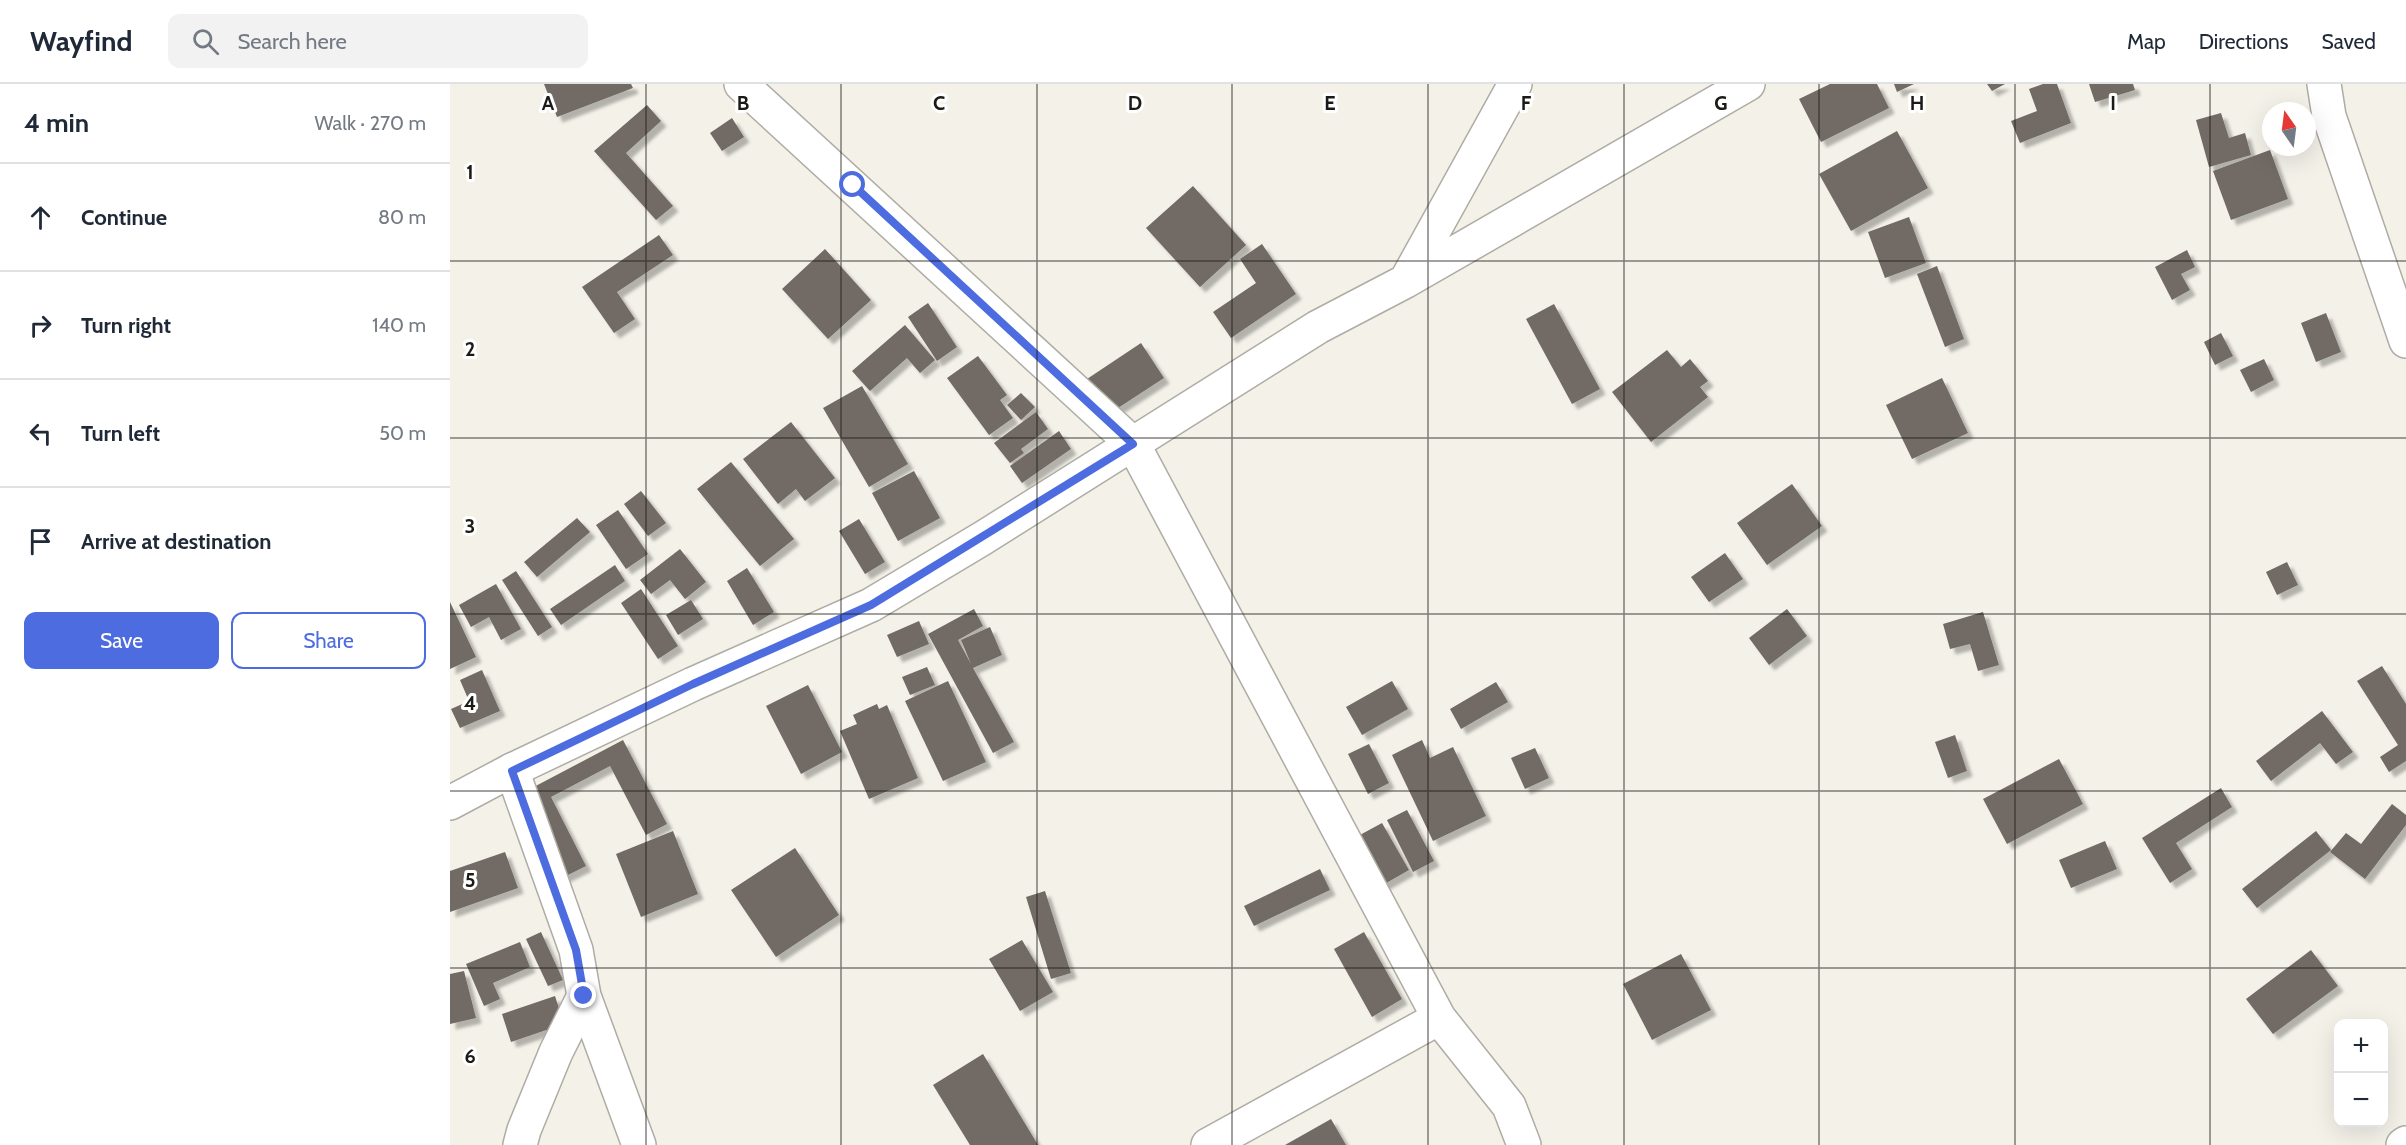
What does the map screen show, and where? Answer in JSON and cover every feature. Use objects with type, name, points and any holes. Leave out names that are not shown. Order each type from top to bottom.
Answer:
[{"type":"street","points":[[741,84],[1133,444],[1439,1018],[1509,1106],[1524,1145]]},
{"type":"street","points":[[1406,281],[1515,84]]},
{"type":"street","points":[[450,803],[693,684],[871,605],[1318,327],[1406,281],[1748,84]]},
{"type":"street","points":[[2324,84],[2329,116],[2406,341]]},
{"type":"street","points":[[512,771],[576,950],[584,996],[639,1145]]},
{"type":"street","points":[[520,1145],[556,1052],[584,996]]},
{"type":"street","points":[[1208,1145],[1439,1018]]},
{"type":"building","points":[[544,84],[631,84],[633,88],[557,117]]},
{"type":"building","points":[[1830,84],[1877,84],[1889,108],[1821,142],[1799,99]]},
{"type":"building","points":[[1894,84],[1914,84],[1897,92]]},
{"type":"building","points":[[1987,84],[2005,84],[1992,91]]},
{"type":"building","points":[[2043,84],[2057,84],[2071,123],[2020,143],[2011,121],[2037,111],[2029,89]]},
{"type":"building","points":[[2089,84],[2133,84],[2135,90],[2095,102]]},
{"type":"building","points":[[647,105],[661,121],[626,153],[673,206],[656,220],[594,151]]},
{"type":"building","points":[[2221,113],[2229,138],[2245,133],[2251,155],[2209,167],[2196,120]]},
{"type":"building","points":[[732,118],[744,137],[722,151],[710,133]]},
{"type":"building","points":[[1897,131],[1928,188],[1851,231],[1819,174]]},
{"type":"building","points":[[2262,153],[2262,156],[2272,156],[2288,199],[2231,220],[2213,171]]},
{"type":"building","points":[[1193,186],[1246,245],[1200,287],[1146,228]]},
{"type":"building","points":[[1909,217],[1926,263],[1885,278],[1868,232]]},
{"type":"building","points":[[659,235],[673,255],[617,292],[635,319],[614,333],[582,287]]},
{"type":"building","points":[[1262,244],[1296,294],[1231,338],[1213,312],[1256,283],[1240,259]]},
{"type":"building","points":[[825,249],[871,300],[828,339],[782,289]]},
{"type":"building","points":[[2187,250],[2195,267],[2181,274],[2190,290],[2172,300],[2155,267]]},
{"type":"building","points":[[1937,266],[1964,339],[1945,347],[1917,274]]},
{"type":"building","points":[[928,303],[957,347],[937,361],[908,317]]},
{"type":"building","points":[[1554,304],[1600,389],[1572,404],[1526,319]]},
{"type":"building","points":[[2326,313],[2341,352],[2316,362],[2301,323]]},
{"type":"building","points":[[905,325],[935,360],[920,373],[907,358],[870,391],[852,371]]},
{"type":"building","points":[[2221,333],[2233,356],[2215,365],[2204,342]]},
{"type":"building","points":[[1141,343],[1164,378],[1098,421],[1075,387]]},
{"type":"building","points":[[1667,350],[1681,367],[1690,359],[1708,381],[1700,387],[1708,397],[1651,442],[1612,392]]},
{"type":"building","points":[[978,356],[1007,395],[1000,400],[1013,418],[989,435],[947,378]]},
{"type":"building","points":[[2264,359],[2274,380],[2251,392],[2240,370]]},
{"type":"building","points":[[1942,378],[1968,433],[1912,459],[1886,405]]},
{"type":"building","points":[[862,386],[908,464],[869,487],[823,408]]},
{"type":"building","points":[[1021,393],[1035,407],[1021,420],[1007,405]]},
{"type":"building","points":[[1036,412],[1048,429],[1021,449],[1024,453],[1010,463],[994,443]]},
{"type":"building","points":[[791,422],[835,478],[805,501],[796,489],[778,504],[743,459]]},
{"type":"building","points":[[1059,431],[1071,449],[1022,483],[1010,466]]},
{"type":"building","points":[[731,462],[794,539],[760,566],[697,489]]},
{"type":"building","points":[[914,471],[940,518],[898,541],[872,493]]},
{"type":"building","points":[[1792,484],[1822,526],[1767,565],[1737,523]]},
{"type":"building","points":[[641,491],[666,523],[648,536],[624,504]]},
{"type":"building","points":[[618,510],[648,554],[626,569],[596,525]]},
{"type":"building","points":[[577,518],[590,532],[537,577],[524,562]]},
{"type":"building","points":[[859,519],[885,562],[865,574],[839,531]]},
{"type":"building","points":[[680,549],[706,582],[685,599],[670,580],[651,594],[640,580]]},
{"type":"building","points":[[1725,553],[1743,579],[1709,602],[1691,577]]},
{"type":"building","points":[[2287,562],[2298,585],[2277,595],[2266,572]]},
{"type":"building","points":[[615,565],[625,581],[561,625],[550,609]]},
{"type":"building","points":[[747,568],[774,612],[753,625],[727,581]]},
{"type":"building","points":[[516,571],[552,627],[538,636],[502,580]]},
{"type":"building","points":[[496,584],[521,629],[501,640],[489,617],[471,627],[459,605]]},
{"type":"building","points":[[641,589],[678,646],[658,659],[621,603]]},
{"type":"building","points":[[691,600],[703,619],[678,635],[666,615]]},
{"type":"building","points":[[450,602],[476,657],[450,669]]},
{"type":"building","points":[[974,609],[983,626],[958,640],[971,664],[961,640],[990,627],[1002,655],[973,668],[1014,742],[993,753],[928,634]]},
{"type":"building","points":[[1787,609],[1807,636],[1769,665],[1749,638]]},
{"type":"building","points":[[1983,612],[1999,665],[1978,671],[1970,644],[1950,649],[1943,624]]},
{"type":"building","points":[[919,621],[929,644],[897,657],[887,635]]},
{"type":"building","points":[[2382,666],[2406,704],[2406,761],[2389,772],[2380,757],[2398,745],[2357,681]]},
{"type":"building","points":[[927,667],[935,685],[910,695],[902,677]]},
{"type":"building","points":[[482,670],[500,711],[460,728],[451,709],[469,701],[460,680]]},
{"type":"building","points":[[948,681],[986,762],[943,781],[905,701]]},
{"type":"building","points":[[1392,681],[1408,709],[1362,735],[1346,707]]},
{"type":"building","points":[[1496,682],[1508,702],[1461,729],[1450,709]]},
{"type":"building","points":[[808,685],[842,752],[801,774],[766,706]]},
{"type":"building","points":[[877,704],[879,709],[887,705],[918,778],[869,799],[840,731],[857,724],[853,715]]},
{"type":"building","points":[[2322,711],[2353,752],[2336,764],[2320,743],[2271,781],[2256,761]]},
{"type":"building","points":[[1955,735],[1967,771],[1948,778],[1935,742]]},
{"type":"building","points":[[623,740],[667,824],[646,835],[610,766],[551,797],[586,866],[554,882],[511,799]]},
{"type":"building","points":[[1422,740],[1430,758],[1453,747],[1486,816],[1433,841],[1392,755]]},
{"type":"building","points":[[1369,744],[1389,783],[1368,794],[1348,754]]},
{"type":"building","points":[[1535,748],[1549,778],[1525,789],[1511,758]]},
{"type":"building","points":[[2059,759],[2083,804],[2007,844],[1983,799]]},
{"type":"building","points":[[2221,788],[2232,807],[2176,843],[2192,869],[2170,883],[2142,838]]},
{"type":"building","points":[[2392,804],[2406,815],[2406,825],[2365,879],[2330,852],[2346,833],[2361,844]]},
{"type":"building","points":[[1407,810],[1434,861],[1413,872],[1387,820]]},
{"type":"building","points":[[1382,823],[1409,870],[1374,890],[1347,842]]},
{"type":"building","points":[[673,831],[698,894],[641,917],[616,854]]},
{"type":"building","points":[[2316,831],[2331,850],[2257,908],[2242,889]]},
{"type":"building","points":[[2105,841],[2117,869],[2071,888],[2059,860]]},
{"type":"building","points":[[795,848],[839,915],[776,957],[731,890]]},
{"type":"building","points":[[505,852],[518,888],[450,912],[450,871]]},
{"type":"building","points":[[1320,869],[1330,890],[1254,926],[1244,906]]},
{"type":"building","points":[[1045,891],[1071,973],[1051,979],[1026,897]]},
{"type":"building","points":[[541,932],[563,980],[548,986],[526,939]]},
{"type":"building","points":[[1364,932],[1402,999],[1372,1017],[1334,949]]},
{"type":"building","points":[[1022,940],[1053,992],[1020,1011],[989,959]]},
{"type":"building","points":[[520,942],[530,967],[493,983],[500,999],[484,1006],[466,964]]},
{"type":"building","points":[[2311,950],[2338,986],[2273,1034],[2246,999]]},
{"type":"building","points":[[1681,954],[1711,1010],[1652,1040],[1623,984]]},
{"type":"building","points":[[464,971],[476,1018],[450,1024],[450,974]]},
{"type":"building","points":[[555,996],[564,1024],[511,1042],[502,1014]]},
{"type":"building","points":[[983,1054],[1038,1145],[970,1145],[933,1085]]},
{"type":"building","points":[[1331,1119],[1346,1145],[1285,1145]]},
{"type":"route","points":[[584,996],[576,950],[512,771],[693,684],[871,605],[1133,444],[853,185]]}]
